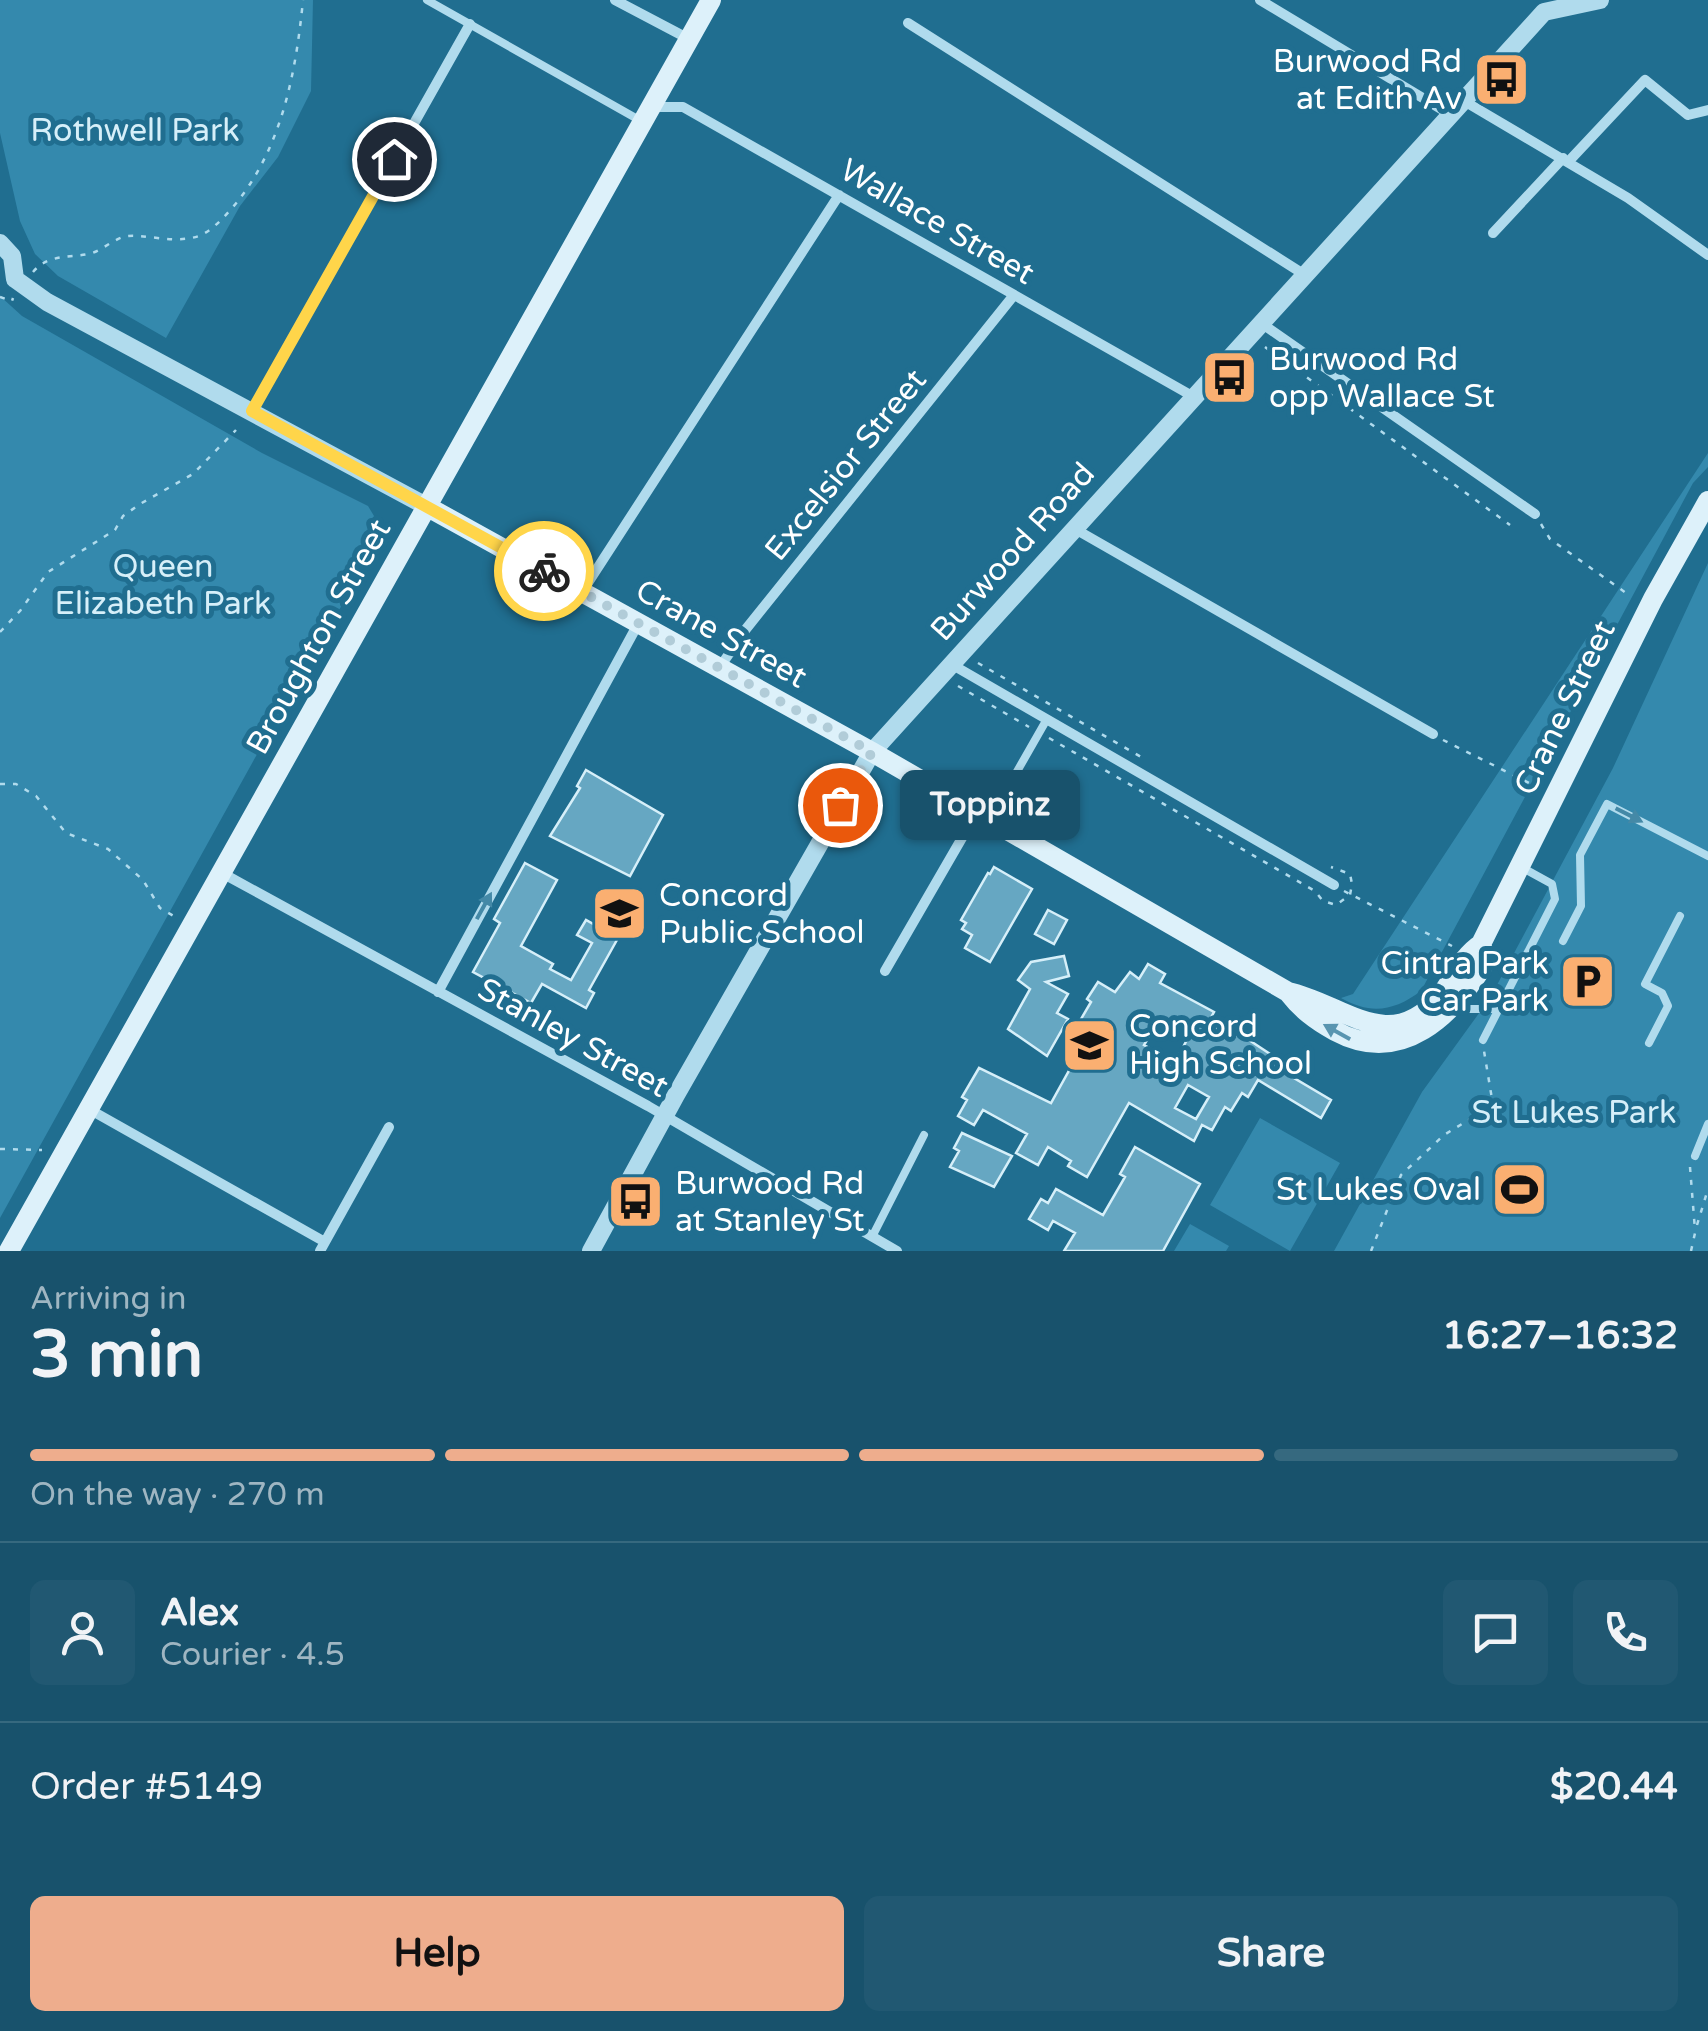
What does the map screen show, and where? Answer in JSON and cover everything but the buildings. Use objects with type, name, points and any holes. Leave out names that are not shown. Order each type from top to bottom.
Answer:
[{"type":"main road","name":"Broughton Street","points":[[8,1251],[711,0]]},
{"type":"main road","name":"Crane Street","points":[[426,506],[872,752],[1288,992],[1314,998],[1354,1021],[1372,1025],[1402,1023],[1418,1016],[1436,1001],[1474,949],[1521,867],[1653,599],[1708,500]]},
{"type":"main road","name":"Crane Street","points":[[1288,992],[1304,1013],[1352,1040],[1390,1042],[1424,1030],[1450,1009],[1486,962],[1474,949]]},
{"type":"street","points":[[616,0],[689,39]]},
{"type":"street","points":[[1260,0],[1457,108],[1566,159],[1708,255]]},
{"type":"street","name":"Burwood Road","points":[[591,1251],[872,752],[1457,108],[1543,6],[1600,0]]},
{"type":"street","points":[[252,411],[470,24]]},
{"type":"street","points":[[908,24],[1305,275]]},
{"type":"street","points":[[1493,233],[1644,80],[1688,114],[1708,110]]},
{"type":"street","name":"Wallace Street","points":[[647,115],[684,108],[1194,397]]},
{"type":"street","points":[[582,592],[839,195]]},
{"type":"street","points":[[0,243],[12,256],[14,286]]},
{"type":"street","name":"Crane Street","points":[[14,286],[426,506]]},
{"type":"street","name":"Excelsior Street","points":[[719,668],[1014,295]]},
{"type":"street","points":[[1261,324],[1535,514]]},
{"type":"street","points":[[1075,529],[1433,734]]},
{"type":"street","points":[[438,992],[638,623]]},
{"type":"street","points":[[952,664],[1334,885]]},
{"type":"street","points":[[885,971],[977,812]]},
{"type":"street","name":"Stanley Street","points":[[221,872],[664,1116],[897,1251]]},
{"type":"street","points":[[88,1108],[322,1247],[388,1127]]},
{"type":"lane","points":[[428,0],[647,115]]},
{"type":"lane","points":[[1003,796],[1048,720]]},
{"type":"lane","points":[[1563,941],[1582,906],[1580,855],[1607,804],[1708,856]]},
{"type":"lane","points":[[1483,1040],[1555,899],[1552,884],[1521,867]]},
{"type":"lane","points":[[1650,1043],[1668,1006],[1662,993],[1645,984],[1680,916]]},
{"type":"lane","points":[[1450,1009],[1498,1009]]},
{"type":"lane","points":[[1692,1157],[1708,1124]]},
{"type":"lane","points":[[872,1237],[924,1135]]},
{"type":"path","points":[[0,297],[49,259],[93,253],[126,236],[178,240],[201,235],[219,223],[253,180],[274,134],[292,83],[303,0]]},
{"type":"path","points":[[1265,347],[1510,525]]},
{"type":"path","points":[[0,632],[48,572],[115,530],[123,516],[140,504],[193,474],[236,430]]},
{"type":"path","points":[[1535,514],[1550,539],[1626,593]]},
{"type":"path","points":[[978,662],[1145,760]]},
{"type":"path","points":[[957,685],[1315,891],[1323,901],[1336,905],[1350,895],[1352,884],[1350,874],[1329,866]]},
{"type":"path","points":[[1433,734],[1554,796]]},
{"type":"path","points":[[0,784],[16,784],[36,796],[66,833],[108,849],[143,880],[160,908],[176,918]]},
{"type":"path","points":[[1334,885],[1474,949]]},
{"type":"path","points":[[1370,1251],[1400,1175],[1444,1135],[1493,1105],[1483,1040]]},
{"type":"path","points":[[0,1149],[44,1150]]},
{"type":"path","points":[[1692,1157],[1695,1230]]},
{"type":"path","points":[[1691,1251],[1708,1189]]},
{"type":"green space","name":"Rothwell Park","points":[[0,0],[313,0],[311,91],[278,157],[240,206],[166,338],[58,276],[35,254],[20,221],[0,133]]},
{"type":"green space","name":"Queen Elizabeth Park","points":[[0,296],[22,316],[262,453],[368,506],[386,528],[0,1218]]},
{"type":"green space","points":[[1708,453],[1708,467],[1693,483],[1421,991],[1401,1003],[1372,1009],[1341,998],[1353,994]]},
{"type":"green space","name":"St Lukes Park","points":[[1708,563],[1708,1251],[1334,1251],[1422,1092],[1490,998],[1613,768]]},
{"type":"green space","points":[[1260,1118],[1340,1163],[1290,1251],[1210,1205]]},
{"type":"green space","points":[[1190,1224],[1229,1246],[1226,1251],[1174,1251]]},
{"type":"way so far","points":[[544,571],[872,752],[840,805]]},
{"type":"place","name":"Burwood Rd at Edith Av","points":[[1501,80]]},
{"type":"place","name":"Burwood Rd opp Wallace St","points":[[1230,378]]},
{"type":"place","name":"Toppinz","points":[[840,805]]},
{"type":"place","name":"Concord Public School","points":[[620,914]]},
{"type":"place","name":"Cintra Park Car Park","points":[[1588,982]]},
{"type":"place","name":"Concord High School","points":[[1090,1045]]},
{"type":"place","name":"St Lukes Oval","points":[[1520,1190]]},
{"type":"place","name":"Burwood Rd at Stanley St","points":[[636,1202]]},
{"type":"route","points":[[394,159],[252,411],[544,571]]}]
